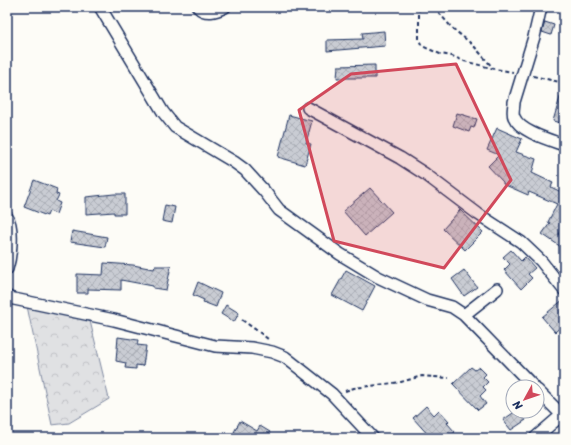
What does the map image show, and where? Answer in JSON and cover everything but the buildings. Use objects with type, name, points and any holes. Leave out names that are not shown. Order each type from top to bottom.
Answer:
[{"type":"street","points":[[100,7],[163,112],[175,127],[234,162],[253,178],[279,210],[340,254],[378,277],[427,300],[452,307],[464,315],[526,379]]},
{"type":"street","points":[[198,7],[205,12],[210,12],[225,7]]},
{"type":"street","points":[[541,7],[534,37],[514,102],[514,117],[520,125],[527,130],[564,145]]},
{"type":"street","points":[[308,108],[400,158],[425,174],[478,214],[521,242],[541,261],[564,290]]},
{"type":"street","points":[[7,216],[11,225],[9,263],[7,269]]},
{"type":"street","points":[[464,315],[497,288]]},
{"type":"street","points":[[7,296],[9,298],[114,320],[215,346],[252,348],[272,352],[285,357],[332,394],[373,438]]},
{"type":"street","points":[[535,438],[563,414],[545,397]]},
{"type":"path","points":[[419,7],[419,40],[422,46],[440,54],[452,56],[495,69],[522,73],[564,83]]},
{"type":"path","points":[[434,7],[452,28],[473,45],[495,69]]},
{"type":"path","points":[[332,394],[354,388],[401,382],[422,376],[449,378]]},
{"type":"highlighted area","points":[[456,64],[511,180],[444,268],[334,241],[299,110],[351,74]]},
{"type":"green space","points":[[27,306],[90,321],[109,399],[69,423],[52,425]]}]
